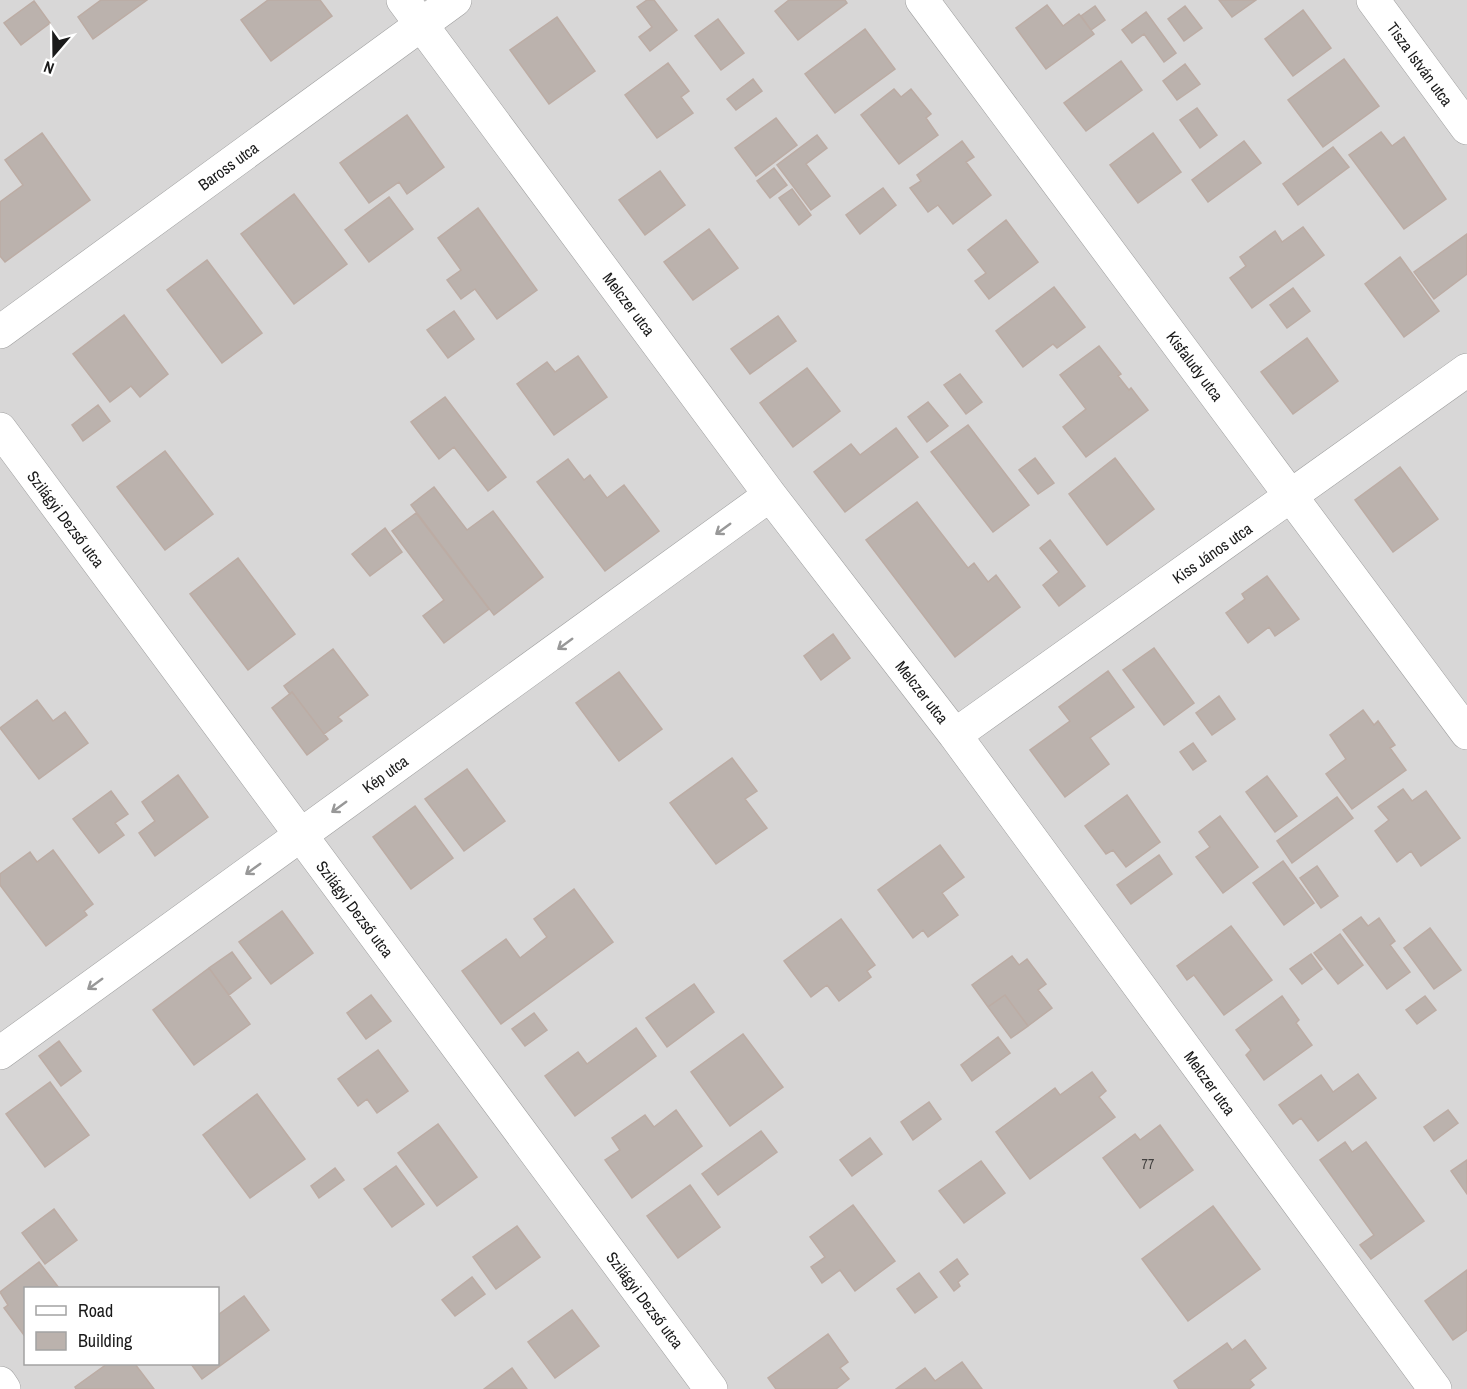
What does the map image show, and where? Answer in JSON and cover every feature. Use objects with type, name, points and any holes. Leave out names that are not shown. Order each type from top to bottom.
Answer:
[{"type":"street","name":"Baross utca","points":[[0,332],[412,12],[455,0]]},
{"type":"street","name":"Kisfaludy utca","points":[[922,0],[1467,733]]},
{"type":"street","name":"Tisza István utca","points":[[1372,0],[1467,128]]},
{"type":"street","name":"Melczer utca","points":[[412,12],[771,495],[955,735],[1435,1389]]},
{"type":"street","name":"Kiss János utca","points":[[955,735],[1467,370]]},
{"type":"street","name":"Szilágyi Dezső utca","points":[[0,429],[711,1389]]},
{"type":"street","name":"Kép utca","points":[[0,1053],[771,495]]},
{"type":"street","points":[[0,1383],[4,1389]]},
{"type":"shaded area","points":[[0,0],[1467,0],[1467,1389],[0,1389]]},
{"type":"building","points":[[101,0],[147,0],[93,39],[78,17]]},
{"type":"building","points":[[268,0],[320,0],[332,16],[271,61],[241,20]]},
{"type":"building","points":[[647,0],[654,0],[677,30],[650,51],[639,37],[652,27],[637,7]]},
{"type":"building","points":[[789,0],[845,0],[847,3],[798,40],[775,11]]},
{"type":"building","points":[[1219,0],[1256,0],[1232,17]]},
{"type":"building","points":[[34,1],[50,23],[21,45],[4,23]]},
{"type":"building","points":[[1047,5],[1063,26],[1079,14],[1094,34],[1046,69],[1016,28]]},
{"type":"building","points":[[1095,6],[1105,20],[1091,30],[1081,16]]},
{"type":"building","points":[[1185,6],[1202,28],[1184,41],[1168,19]]},
{"type":"building","points":[[1303,10],[1331,48],[1293,76],[1265,39]]},
{"type":"building","points":[[1146,12],[1176,53],[1164,62],[1144,34],[1132,43],[1122,30]]},
{"type":"building","points":[[557,17],[595,71],[549,104],[510,50]]},
{"type":"building","points":[[718,19],[744,53],[721,70],[695,36]]},
{"type":"building","points":[[865,29],[895,69],[835,113],[805,74]]},
{"type":"building","points":[[1344,59],[1379,106],[1323,147],[1288,100]]},
{"type":"building","points":[[1121,61],[1142,90],[1086,131],[1064,103]]},
{"type":"building","points":[[668,63],[689,91],[681,97],[693,113],[657,138],[625,95]]},
{"type":"building","points":[[1185,64],[1200,84],[1177,100],[1163,81]]},
{"type":"building","points":[[753,79],[762,91],[736,110],[727,99]]},
{"type":"building","points":[[894,89],[901,97],[911,89],[931,114],[926,118],[938,135],[899,164],[861,115]]},
{"type":"building","points":[[1197,108],[1217,135],[1200,148],[1180,120]]},
{"type":"building","points":[[407,115],[444,167],[407,194],[399,182],[369,203],[340,163]]},
{"type":"building","points":[[776,118],[797,145],[756,176],[735,148]]},
{"type":"building","points":[[1381,132],[1392,146],[1404,137],[1446,199],[1404,229],[1349,155]]},
{"type":"building","points":[[42,133],[90,200],[5,262],[0,256],[0,202],[23,185],[5,160]]},
{"type":"building","points":[[1153,133],[1181,172],[1138,203],[1110,165]]},
{"type":"building","points":[[817,135],[827,148],[806,164],[830,196],[811,210],[777,165]]},
{"type":"building","points":[[962,141],[974,157],[966,162],[991,195],[953,224],[938,205],[928,212],[910,188],[921,181],[917,175]]},
{"type":"building","points":[[1244,141],[1261,163],[1208,202],[1192,180]]},
{"type":"building","points":[[1333,147],[1349,167],[1298,205],[1283,184]]},
{"type":"building","points":[[774,168],[787,185],[770,198],[757,181]]},
{"type":"building","points":[[660,171],[685,205],[645,235],[619,200]]},
{"type":"building","points":[[883,188],[896,205],[860,234],[846,215]]},
{"type":"building","points":[[792,189],[811,215],[799,225],[779,198]]},
{"type":"building","points":[[294,194],[347,264],[294,304],[241,234]]},
{"type":"building","points":[[389,197],[413,229],[369,262],[345,230]]},
{"type":"building","points":[[478,208],[537,290],[497,319],[475,289],[461,299],[447,280],[461,270],[438,238]]},
{"type":"building","points":[[1006,220],[1038,262],[989,299],[975,281],[986,273],[968,250]]},
{"type":"building","points":[[1303,227],[1324,255],[1252,308],[1230,278],[1246,266],[1240,257],[1275,231],[1282,242]]},
{"type":"building","points":[[709,229],[738,268],[693,300],[664,262]]},
{"type":"building","points":[[1467,234],[1467,274],[1434,299],[1414,272]]},
{"type":"building","points":[[1400,257],[1439,311],[1404,337],[1365,284]]},
{"type":"building","points":[[207,260],[262,333],[222,363],[167,290]]},
{"type":"building","points":[[1054,287],[1085,327],[1057,348],[1053,344],[1023,367],[996,331]]},
{"type":"building","points":[[1293,288],[1310,311],[1287,328],[1270,305]]},
{"type":"building","points":[[454,311],[474,339],[448,358],[427,330]]},
{"type":"building","points":[[124,315],[168,374],[140,397],[131,386],[110,402],[73,354]]},
{"type":"building","points":[[778,316],[796,341],[750,374],[731,349]]},
{"type":"building","points":[[1307,338],[1338,381],[1293,414],[1261,372]]},
{"type":"building","points":[[1099,346],[1121,374],[1118,376],[1129,390],[1131,388],[1148,410],[1086,457],[1063,427],[1086,409],[1060,375]]},
{"type":"building","points":[[578,356],[607,397],[554,435],[517,384],[547,362],[555,372]]},
{"type":"building","points":[[807,368],[840,411],[793,447],[760,403]]},
{"type":"building","points":[[960,374],[982,402],[966,414],[944,385]]},
{"type":"building","points":[[445,397],[506,477],[488,491],[454,447],[439,459],[411,422]]},
{"type":"building","points":[[928,402],[948,426],[927,442],[908,417]]},
{"type":"building","points":[[98,405],[110,421],[83,441],[72,425]]},
{"type":"building","points":[[968,425],[1029,505],[993,532],[931,452]]},
{"type":"building","points":[[896,428],[918,457],[845,512],[814,472],[851,444],[860,455]]},
{"type":"building","points":[[165,451],[213,514],[165,550],[117,487]]},
{"type":"building","points":[[1035,458],[1054,483],[1038,494],[1019,470]]},
{"type":"building","points":[[1115,458],[1154,509],[1107,545],[1069,494]]},
{"type":"building","points":[[568,459],[584,480],[590,475],[607,498],[624,485],[659,531],[605,571],[537,482]]},
{"type":"building","points":[[1400,467],[1438,519],[1393,552],[1355,500]]},
{"type":"building","points":[[434,487],[467,530],[493,511],[543,577],[494,615],[411,505]]},
{"type":"building","points":[[917,502],[968,568],[974,563],[988,582],[996,575],[1020,607],[955,657],[866,540]]},
{"type":"building","points":[[416,513],[489,609],[444,643],[423,616],[444,600],[392,531]]},
{"type":"building","points":[[385,528],[402,552],[370,576],[352,554]]},
{"type":"building","points":[[1050,540],[1085,586],[1059,606],[1043,585],[1059,572],[1040,548]]},
{"type":"building","points":[[238,558],[295,634],[248,670],[190,594]]},
{"type":"building","points":[[1267,576],[1299,619],[1275,636],[1269,627],[1248,643],[1226,613],[1245,599],[1242,594]]},
{"type":"building","points":[[833,634],[850,658],[821,680],[804,656]]},
{"type":"building","points":[[1154,648],[1194,703],[1164,725],[1123,670]]},
{"type":"building","points":[[333,649],[368,695],[338,717],[342,721],[324,734],[292,692],[290,694],[284,686]]},
{"type":"building","points":[[1108,671],[1134,707],[1090,738],[1109,764],[1065,797],[1030,750],[1070,721],[1059,707]]},
{"type":"building","points":[[619,672],[662,729],[619,761],[576,703]]},
{"type":"building","points":[[292,692],[328,739],[307,755],[272,708]]},
{"type":"building","points":[[1219,696],[1235,719],[1212,735],[1196,713]]},
{"type":"building","points":[[37,700],[53,721],[65,712],[88,743],[39,779],[0,728]]},
{"type":"building","points":[[1363,710],[1374,725],[1378,721],[1395,745],[1390,748],[1406,770],[1352,809],[1326,774],[1346,759],[1330,735]]},
{"type":"building","points":[[1193,743],[1206,761],[1193,770],[1180,752]]},
{"type":"building","points":[[732,758],[757,791],[745,799],[767,828],[716,864],[670,803]]},
{"type":"building","points":[[467,769],[505,821],[464,851],[425,799]]},
{"type":"building","points":[[178,775],[208,817],[155,856],[139,833],[155,821],[142,802]]},
{"type":"building","points":[[1267,776],[1297,816],[1275,832],[1246,792]]},
{"type":"building","points":[[1403,789],[1412,801],[1426,791],[1460,838],[1421,866],[1411,851],[1397,862],[1375,831],[1389,820],[1378,807]]},
{"type":"building","points":[[111,791],[128,814],[115,823],[124,835],[99,853],[73,819]]},
{"type":"building","points":[[1127,795],[1160,842],[1126,867],[1113,850],[1106,854],[1085,826]]},
{"type":"building","points":[[1337,797],[1353,818],[1292,863],[1277,841]]},
{"type":"building","points":[[415,806],[453,858],[411,889],[373,837]]},
{"type":"building","points":[[1220,816],[1258,867],[1223,893],[1196,857],[1210,847],[1199,832]]},
{"type":"building","points":[[940,845],[964,877],[942,893],[958,915],[928,937],[923,930],[913,938],[878,890]]},
{"type":"building","points":[[53,850],[93,904],[84,911],[87,915],[46,946],[0,885],[0,874],[30,852],[37,862]]},
{"type":"building","points":[[1159,855],[1172,874],[1131,904],[1117,885]]},
{"type":"building","points":[[1283,861],[1314,903],[1284,925],[1253,883]]},
{"type":"building","points":[[1317,866],[1338,896],[1321,908],[1300,878]]},
{"type":"building","points":[[574,889],[613,942],[501,1024],[462,971],[506,939],[520,958],[547,937],[534,919]]},
{"type":"building","points":[[282,911],[313,953],[271,984],[239,942]]},
{"type":"building","points":[[1361,917],[1368,926],[1379,918],[1395,941],[1390,945],[1410,972],[1387,989],[1343,930]]},
{"type":"building","points":[[841,919],[875,965],[867,971],[871,977],[839,1001],[827,985],[811,997],[784,961]]},
{"type":"building","points":[[1231,926],[1272,980],[1224,1015],[1194,975],[1187,980],[1177,966]]},
{"type":"building","points":[[1430,928],[1461,970],[1434,989],[1404,948]]},
{"type":"building","points":[[1340,934],[1363,965],[1338,984],[1314,953]]},
{"type":"building","points":[[232,952],[251,978],[229,995],[209,968]]},
{"type":"building","points":[[1311,954],[1322,969],[1302,984],[1290,969]]},
{"type":"building","points":[[1012,956],[1019,965],[1027,959],[1046,984],[1038,990],[1052,1008],[1028,1026],[1005,995],[988,1007],[972,985]]},
{"type":"building","points":[[209,968],[250,1024],[194,1065],[153,1010]]},
{"type":"building","points":[[694,984],[714,1012],[667,1047],[646,1018]]},
{"type":"building","points":[[371,995],[391,1021],[366,1039],[347,1013]]},
{"type":"building","points":[[1005,995],[1028,1026],[1011,1038],[988,1007]]},
{"type":"building","points":[[1282,996],[1299,1020],[1296,1023],[1312,1045],[1264,1080],[1246,1055],[1251,1050],[1236,1030]]},
{"type":"building","points":[[1425,996],[1436,1010],[1417,1024],[1406,1010]]},
{"type":"building","points":[[534,1013],[547,1030],[525,1046],[512,1029]]},
{"type":"building","points":[[636,1028],[656,1056],[575,1116],[545,1076],[578,1052],[587,1064]]},
{"type":"building","points":[[743,1034],[783,1087],[730,1126],[691,1072]]},
{"type":"building","points":[[998,1037],[1010,1053],[972,1081],[961,1065]]},
{"type":"building","points":[[59,1041],[81,1071],[61,1086],[39,1056]]},
{"type":"building","points":[[378,1050],[408,1091],[377,1113],[367,1099],[358,1106],[338,1079]]},
{"type":"building","points":[[1092,1072],[1106,1091],[1099,1097],[1115,1117],[1030,1179],[996,1132],[1055,1088],[1060,1095]]},
{"type":"building","points":[[1358,1074],[1376,1098],[1318,1141],[1301,1118],[1293,1124],[1279,1105],[1321,1075],[1333,1092]]},
{"type":"building","points":[[50,1082],[89,1135],[45,1167],[6,1114]]},
{"type":"building","points":[[257,1094],[305,1159],[250,1198],[203,1135]]},
{"type":"building","points":[[929,1102],[941,1119],[913,1140],[901,1122]]},
{"type":"building","points":[[676,1110],[702,1146],[632,1198],[605,1160],[620,1150],[612,1138],[645,1115],[654,1127]]},
{"type":"building","points":[[1448,1110],[1458,1123],[1434,1141],[1424,1127]]},
{"type":"building","points":[[438,1124],[477,1177],[437,1206],[398,1153]]},
{"type":"building","points":[[1160,1125],[1193,1170],[1140,1208],[1103,1158],[1135,1134],[1140,1140]]},
{"type":"building","points":[[761,1131],[777,1152],[718,1195],[702,1174]]},
{"type":"building","points":[[870,1138],[882,1154],[852,1176],[840,1160]]},
{"type":"building","points":[[1345,1142],[1352,1152],[1366,1142],[1424,1221],[1371,1259],[1360,1245],[1374,1235],[1320,1160]]},
{"type":"building","points":[[1467,1160],[1467,1194],[1451,1171]]},
{"type":"building","points":[[981,1161],[1005,1193],[964,1223],[939,1191]]},
{"type":"building","points":[[396,1166],[424,1204],[392,1227],[364,1189]]},
{"type":"building","points":[[335,1168],[344,1180],[319,1198],[311,1186]]},
{"type":"building","points":[[690,1185],[720,1227],[678,1258],[647,1216]]},
{"type":"building","points":[[853,1205],[895,1261],[855,1291],[840,1270],[822,1283],[811,1267],[825,1257],[810,1237]]},
{"type":"building","points":[[1213,1206],[1260,1269],[1188,1321],[1142,1259]]},
{"type":"building","points":[[54,1209],[77,1240],[45,1264],[22,1233]]},
{"type":"building","points":[[517,1226],[540,1257],[496,1289],[473,1257]]},
{"type":"building","points":[[957,1259],[968,1274],[958,1282],[960,1286],[954,1291],[940,1272]]},
{"type":"building","points":[[39,1262],[58,1287],[24,1287],[24,1335],[4,1308],[8,1305],[0,1292]]},
{"type":"building","points":[[1467,1270],[1467,1330],[1453,1340],[1425,1301]]},
{"type":"building","points":[[919,1273],[937,1297],[915,1313],[897,1289]]},
{"type":"building","points":[[472,1277],[485,1294],[455,1316],[442,1300]]},
{"type":"building","points":[[244,1296],[269,1330],[202,1379],[192,1365],[219,1365],[219,1314]]},
{"type":"building","points":[[572,1310],[599,1346],[555,1378],[528,1342]]},
{"type":"building","points":[[828,1334],[848,1362],[840,1368],[849,1379],[836,1389],[776,1389],[768,1378]]},
{"type":"building","points":[[1245,1340],[1266,1368],[1250,1380],[1254,1385],[1249,1389],[1179,1389],[1174,1381],[1227,1343],[1232,1350]]},
{"type":"building","points":[[962,1362],[982,1389],[896,1389],[925,1368],[935,1381]]},
{"type":"building","points":[[106,1365],[136,1365],[154,1389],[76,1389],[75,1387]]},
{"type":"building","points":[[512,1368],[527,1389],[484,1389]]}]
